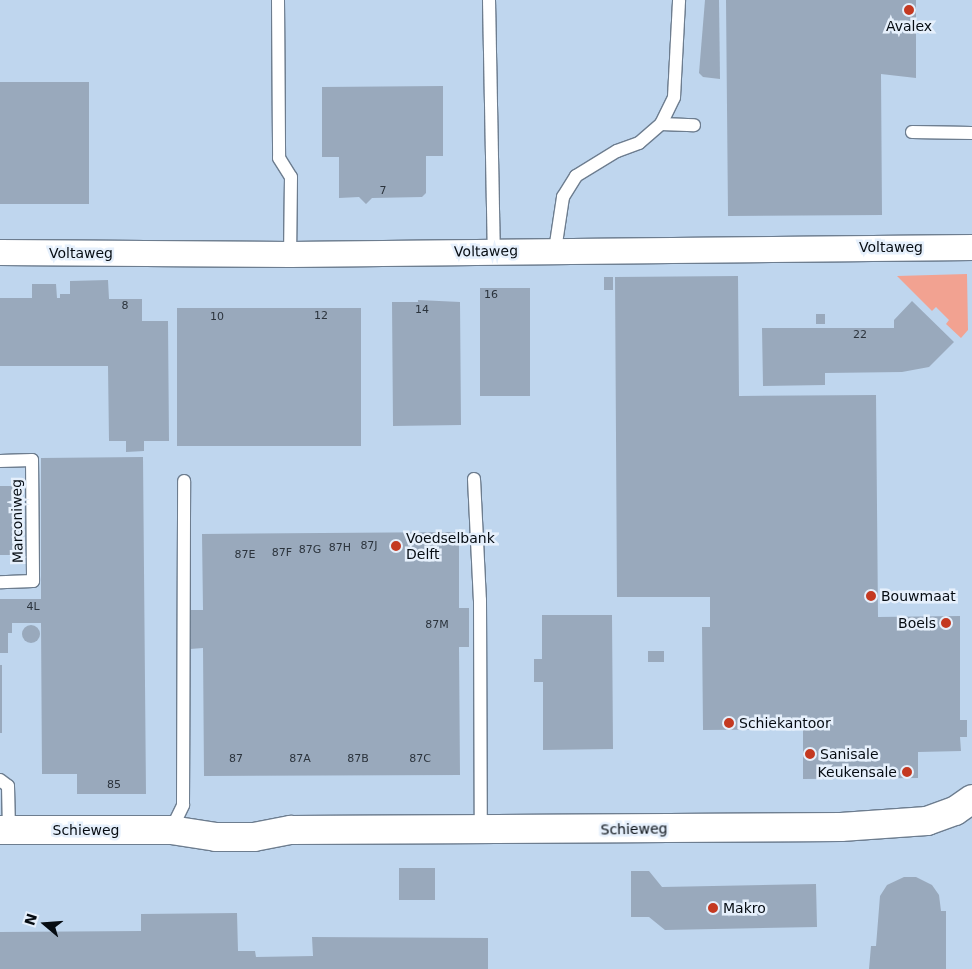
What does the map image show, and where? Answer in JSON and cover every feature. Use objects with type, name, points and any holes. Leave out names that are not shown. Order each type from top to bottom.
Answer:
[{"type":"street","name":"Voltaweg","points":[[0,252],[290,254],[972,246]]},
{"type":"street","name":"Schieweg","points":[[4,830],[172,830],[216,837],[254,837],[291,830],[481,830],[895,825],[927,821],[955,811],[972,799]]},
{"type":"lane","points":[[278,0],[278,158],[291,177],[290,254]]},
{"type":"lane","points":[[489,0],[494,251]]},
{"type":"lane","points":[[555,250],[563,196],[576,176],[617,151],[639,143],[661,124],[674,97],[679,0]]},
{"type":"lane","points":[[661,124],[694,125]]},
{"type":"lane","points":[[912,132],[972,133]]},
{"type":"lane","name":"Marconiweg","points":[[0,461],[32,460],[33,581],[0,582]]},
{"type":"lane","points":[[474,478],[480,600],[481,830]]},
{"type":"lane","points":[[172,830],[183,805],[184,481]]},
{"type":"lane","points":[[0,780],[8,786],[4,830]]},
{"type":"shaded area","points":[[0,0],[972,0],[972,969],[0,969]]},
{"type":"shaded area","points":[[967,274],[968,330],[961,338],[946,324],[949,320],[936,307],[932,311],[897,276]]},
{"type":"building","points":[[705,0],[719,0],[720,79],[703,77],[699,73]]},
{"type":"building","points":[[726,0],[916,0],[916,78],[881,74],[882,215],[728,216]]},
{"type":"building","points":[[0,82],[89,82],[89,204],[0,204]]},
{"type":"building","points":[[443,86],[443,156],[426,156],[426,193],[422,197],[372,198],[366,204],[359,197],[339,198],[339,157],[322,157],[322,87]]},
{"type":"building","points":[[738,276],[739,396],[876,395],[878,617],[960,616],[960,720],[967,720],[967,737],[960,737],[961,751],[918,752],[918,778],[803,779],[803,729],[703,730],[702,627],[710,627],[710,597],[617,597],[615,277]]},
{"type":"building","points":[[604,277],[613,277],[613,290],[604,290]]},
{"type":"building","points":[[108,280],[109,299],[142,299],[142,321],[168,321],[169,441],[144,441],[144,451],[126,452],[126,441],[109,441],[108,366],[0,366],[0,298],[32,298],[32,284],[56,284],[57,298],[60,298],[60,294],[70,294],[70,281]]},
{"type":"building","points":[[480,288],[530,288],[530,396],[480,396]]},
{"type":"building","points":[[418,300],[460,302],[461,425],[393,426],[392,302],[418,302]]},
{"type":"building","points":[[912,301],[954,342],[929,367],[902,372],[825,373],[825,385],[763,386],[762,328],[894,328],[894,320]]},
{"type":"building","points":[[177,308],[361,308],[361,446],[177,446]]},
{"type":"building","points":[[816,314],[825,314],[825,324],[816,324]]},
{"type":"building","points":[[143,457],[146,794],[77,794],[77,774],[42,774],[41,623],[12,623],[12,633],[8,633],[8,653],[0,653],[0,599],[41,599],[41,458]]},
{"type":"building","points":[[0,486],[20,486],[20,555],[0,555]]},
{"type":"building","points":[[459,532],[459,608],[469,608],[469,647],[459,647],[460,775],[204,776],[203,648],[190,649],[190,610],[203,610],[202,534]]},
{"type":"building","points":[[542,615],[612,615],[613,749],[543,750],[543,682],[534,682],[534,659],[542,659]]},
{"type":"building","points":[[31,625],[37,628],[40,634],[37,640],[31,643],[25,640],[22,634],[25,628]]},
{"type":"building","points":[[648,651],[664,651],[664,662],[648,662]]},
{"type":"building","points":[[0,665],[2,665],[2,733],[0,733]]},
{"type":"building","points":[[399,868],[435,868],[435,900],[399,900]]},
{"type":"building","points":[[631,871],[649,871],[662,887],[816,884],[817,927],[665,930],[649,917],[631,917]]},
{"type":"building","points":[[904,877],[916,877],[932,885],[939,895],[941,911],[946,911],[946,969],[869,969],[871,946],[876,946],[880,896],[887,885]]},
{"type":"building","points":[[237,913],[238,951],[255,951],[256,957],[313,956],[312,937],[488,938],[488,969],[0,969],[0,932],[141,931],[141,914]]},
{"type":"place","name":"Avalex","points":[[909,10]]},
{"type":"place","name":"Voedselbank Delft","points":[[396,546]]},
{"type":"place","name":"Bouwmaat","points":[[871,596]]},
{"type":"place","name":"Boels","points":[[946,623]]},
{"type":"place","name":"Schiekantoor","points":[[729,723]]},
{"type":"place","name":"Sanisale","points":[[810,754]]},
{"type":"place","name":"Keukensale","points":[[907,772]]},
{"type":"place","name":"Makro","points":[[713,908]]}]
